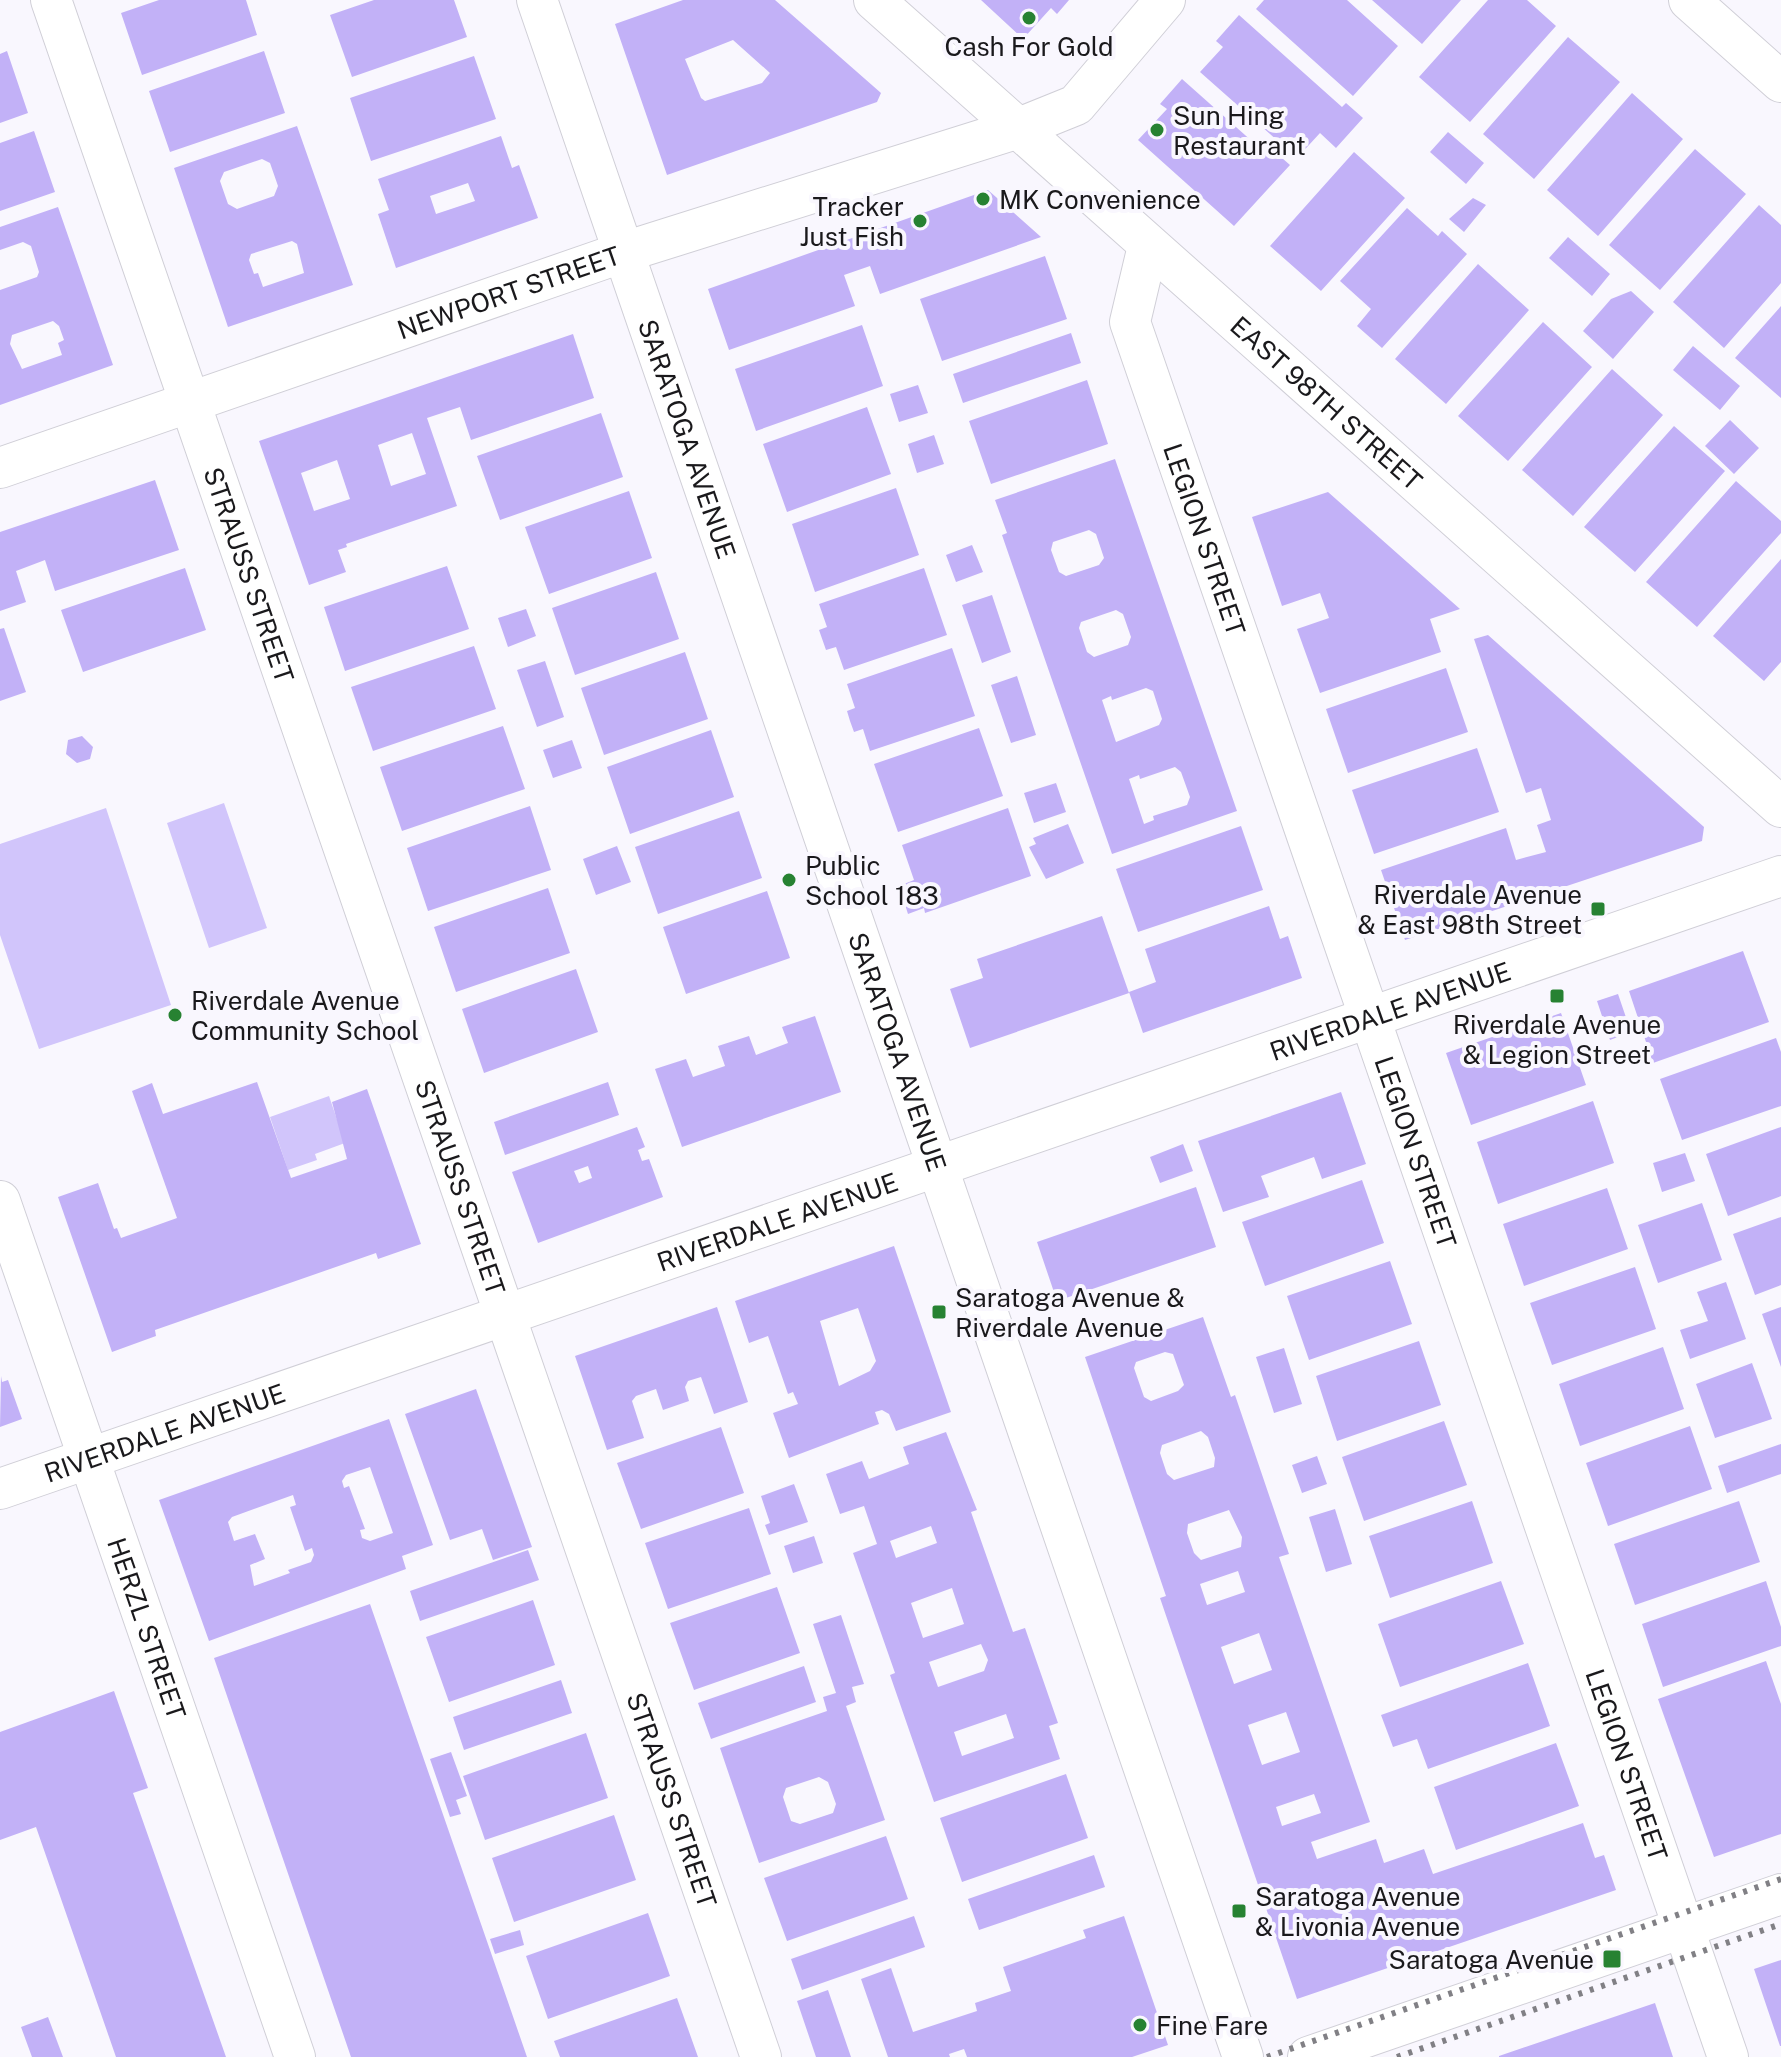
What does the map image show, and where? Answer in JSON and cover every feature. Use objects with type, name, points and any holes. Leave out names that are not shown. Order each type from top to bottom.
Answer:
[{"type":"street","name":"STRAUSS STREET","points":[[51,0],[761,2057]]},
{"type":"street","name":"SARATOGA AVENUE","points":[[537,0],[621,253],[1243,2057]]},
{"type":"street","name":"EAST 98TH STREET","points":[[874,0],[1781,807]]},
{"type":"street","name":"NEWPORT STREET","points":[[0,468],[621,253],[1019,128],[1076,105],[1165,0]]},
{"type":"street","points":[[1689,0],[1781,82]]},
{"type":"street","name":"LEGION STREET","points":[[1148,246],[1130,322],[1728,2057]]},
{"type":"street","name":"RIVERDALE AVENUE","points":[[0,1489],[1781,876]]},
{"type":"street","name":"HERZL STREET","points":[[0,1201],[295,2057]]},
{"type":"street","points":[[1308,2057],[1781,1894]]},
{"type":"shaded area","points":[[224,803],[267,928],[209,948],[167,823]]},
{"type":"shaded area","points":[[106,808],[171,1005],[39,1049],[0,935],[0,844]]},
{"type":"shaded area","points":[[329,1096],[345,1143],[315,1154],[317,1160],[288,1170],[270,1117]]},
{"type":"building","points":[[159,0],[246,0],[257,35],[142,75],[121,13]]},
{"type":"building","points":[[374,0],[454,0],[467,37],[352,77],[330,15]]},
{"type":"building","points":[[683,0],[775,0],[881,93],[877,102],[667,175],[615,24]],"holes":[[[733,40],[770,73],[762,83],[705,101],[685,59]]]},
{"type":"building","points":[[981,0],[1069,0],[1057,14],[1051,8],[1023,39]]},
{"type":"building","points":[[1264,0],[1347,0],[1398,46],[1353,96],[1256,9]]},
{"type":"building","points":[[1372,0],[1461,0],[1422,44]]},
{"type":"building","points":[[1488,0],[1527,0],[1556,26],[1470,122],[1419,77]]},
{"type":"building","points":[[1239,15],[1342,107],[1346,103],[1363,118],[1336,148],[1320,133],[1297,158],[1200,72],[1223,47],[1216,41]]},
{"type":"building","points":[[1568,37],[1620,82],[1534,179],[1483,134]]},
{"type":"building","points":[[7,51],[28,113],[0,123],[0,54]]},
{"type":"building","points":[[264,51],[285,113],[170,152],[149,91]]},
{"type":"building","points":[[474,56],[496,119],[371,161],[350,98]]},
{"type":"building","points":[[1182,79],[1254,143],[1259,138],[1290,165],[1234,226],[1138,140],[1167,109],[1160,104]]},
{"type":"building","points":[[1632,93],[1683,139],[1598,236],[1547,190]]},
{"type":"building","points":[[297,126],[353,285],[228,327],[174,168]],"holes":[[[262,159],[270,163],[278,186],[274,196],[237,209],[228,204],[220,181],[224,172]],[[292,241],[297,244],[304,273],[263,287],[258,273],[254,274],[249,260],[251,254]]]},
{"type":"building","points":[[34,131],[55,192],[0,211],[0,143]]},
{"type":"building","points":[[1448,132],[1484,163],[1466,184],[1430,152]]},
{"type":"building","points":[[501,136],[512,168],[519,165],[538,218],[396,268],[378,214],[389,210],[378,179]],"holes":[[[468,183],[475,201],[436,214],[430,196]]]},
{"type":"building","points":[[1695,149],[1746,194],[1660,290],[1609,245]]},
{"type":"building","points":[[1354,152],[1405,198],[1321,291],[1270,246]]},
{"type":"building","points":[[988,190],[1041,237],[880,294],[870,266],[844,275],[855,306],[729,350],[708,289]]},
{"type":"building","points":[[1473,198],[1486,205],[1464,232],[1449,219]]},
{"type":"building","points":[[1759,205],[1781,225],[1781,283],[1724,348],[1673,302]]},
{"type":"building","points":[[58,207],[113,365],[0,405],[0,290],[37,277],[39,272],[31,246],[23,242],[0,250],[0,227]],"holes":[[[53,321],[59,326],[64,340],[58,343],[62,355],[22,369],[10,344],[12,335]]]},
{"type":"building","points":[[1407,208],[1438,236],[1442,231],[1467,254],[1382,348],[1357,326],[1371,309],[1340,281]]},
{"type":"building","points":[[1568,237],[1610,274],[1592,296],[1549,258]]},
{"type":"building","points":[[1045,256],[1067,319],[942,361],[920,299]]},
{"type":"building","points":[[1478,264],[1529,310],[1446,404],[1395,359]]},
{"type":"building","points":[[1631,291],[1654,312],[1613,359],[1583,331],[1611,299]]},
{"type":"building","points":[[1781,306],[1781,398],[1735,358]]},
{"type":"building","points":[[1543,322],[1592,367],[1508,461],[1458,416]]},
{"type":"building","points":[[862,325],[883,386],[756,431],[735,369]]},
{"type":"building","points":[[1071,333],[1081,363],[963,403],[953,374]]},
{"type":"building","points":[[573,334],[594,398],[471,440],[460,407],[427,418],[457,506],[346,544],[347,547],[338,550],[346,572],[309,585],[259,441]],"holes":[[[412,433],[426,474],[391,486],[378,445]],[[337,460],[350,499],[314,511],[301,473]]]},
{"type":"building","points":[[1693,346],[1740,386],[1720,410],[1673,370]]},
{"type":"building","points":[[1612,369],[1663,415],[1573,516],[1522,470]]},
{"type":"building","points":[[1087,380],[1108,444],[991,484],[969,421]]},
{"type":"building","points":[[918,385],[928,413],[899,422],[890,394]]},
{"type":"building","points":[[867,407],[891,474],[787,512],[763,444]]},
{"type":"building","points":[[601,413],[623,477],[500,520],[477,456]]},
{"type":"building","points":[[1730,420],[1759,448],[1734,474],[1705,446]]},
{"type":"building","points":[[1674,426],[1725,471],[1635,572],[1584,527]]},
{"type":"building","points":[[934,435],[944,464],[917,473],[908,444]]},
{"type":"building","points":[[1115,459],[1237,811],[1112,854],[1002,535],[1007,533],[995,500]],"holes":[[[1089,530],[1096,534],[1104,558],[1099,565],[1066,576],[1059,572],[1051,550],[1053,542]],[[1116,610],[1123,614],[1131,637],[1128,645],[1094,657],[1087,652],[1079,628],[1081,622]],[[1146,688],[1153,691],[1162,719],[1159,725],[1116,742],[1102,700],[1111,696],[1112,700]],[[1175,767],[1181,772],[1190,797],[1187,805],[1153,816],[1154,820],[1144,824],[1129,779],[1139,775],[1140,779]]]},
{"type":"building","points":[[155,480],[179,550],[55,591],[45,560],[16,571],[26,602],[0,611],[0,532]]},
{"type":"building","points":[[1736,481],[1781,521],[1781,533],[1697,627],[1646,582]]},
{"type":"building","points":[[896,488],[919,555],[815,592],[792,524]]},
{"type":"building","points":[[629,491],[652,558],[549,594],[525,527]]},
{"type":"building","points":[[1328,492],[1460,609],[1430,619],[1441,652],[1320,693],[1297,629],[1329,618],[1320,593],[1282,606],[1252,517]]},
{"type":"building","points":[[972,545],[983,572],[956,582],[946,555]]},
{"type":"building","points":[[1781,559],[1781,662],[1764,681],[1713,636]]},
{"type":"building","points":[[447,566],[469,629],[345,671],[324,607]]},
{"type":"building","points":[[185,568],[206,630],[83,672],[61,610]]},
{"type":"building","points":[[924,568],[947,635],[844,670],[836,647],[826,650],[819,630],[827,627],[819,604]]},
{"type":"building","points":[[656,572],[679,639],[575,675],[552,608]]},
{"type":"building","points":[[992,595],[1011,652],[982,663],[962,605]]},
{"type":"building","points":[[526,609],[536,636],[508,647],[498,618]]},
{"type":"building","points":[[4,628],[26,692],[0,701],[0,629]]},
{"type":"building","points":[[1488,635],[1704,827],[1702,841],[1405,940],[1381,870],[1506,828],[1516,860],[1546,852],[1537,825],[1551,820],[1541,788],[1526,793],[1474,639]]},
{"type":"building","points":[[474,646],[496,709],[373,751],[351,687]]},
{"type":"building","points":[[952,648],[975,716],[870,751],[863,729],[854,732],[850,721],[847,711],[855,708],[847,684]]},
{"type":"building","points":[[685,652],[708,719],[604,755],[581,688]]},
{"type":"building","points":[[545,661],[564,717],[537,727],[517,670]]},
{"type":"building","points":[[1446,668],[1468,732],[1348,773],[1326,709]]},
{"type":"building","points":[[1017,676],[1036,735],[1011,743],[991,685]]},
{"type":"building","points":[[503,726],[525,789],[402,831],[380,767]]},
{"type":"building","points":[[979,728],[1003,796],[898,832],[874,764]]},
{"type":"building","points":[[711,730],[734,797],[630,834],[607,767]]},
{"type":"building","points":[[82,736],[93,747],[90,759],[77,763],[66,754],[68,740]]},
{"type":"building","points":[[572,740],[582,768],[553,778],[543,750]]},
{"type":"building","points":[[1477,748],[1499,812],[1374,854],[1352,790]]},
{"type":"building","points":[[1056,783],[1066,812],[1034,823],[1024,793]]},
{"type":"building","points":[[530,806],[551,870],[428,911],[407,848]]},
{"type":"building","points":[[1008,808],[1031,876],[925,913],[924,908],[908,914],[899,886],[914,880],[902,845]]},
{"type":"building","points":[[739,811],[762,878],[658,914],[635,847]]},
{"type":"building","points":[[1068,824],[1084,863],[1046,879],[1029,847],[1036,844],[1033,838]]},
{"type":"building","points":[[1241,826],[1263,890],[1138,932],[1116,869]]},
{"type":"building","points":[[617,846],[631,882],[596,895],[583,859]]},
{"type":"building","points":[[548,888],[570,953],[456,992],[434,927]]},
{"type":"building","points":[[767,891],[790,958],[686,994],[663,927]]},
{"type":"building","points":[[1269,906],[1280,939],[1288,936],[1302,978],[1143,1033],[1129,992],[1156,982],[1145,949]]},
{"type":"building","points":[[1102,916],[1129,993],[970,1048],[950,989],[983,978],[977,959]]},
{"type":"building","points":[[1743,951],[1769,1022],[1653,1063],[1629,991]]},
{"type":"building","points":[[576,969],[598,1032],[484,1073],[462,1009]]},
{"type":"building","points":[[1618,994],[1631,1032],[1610,1040],[1597,1001]]},
{"type":"building","points":[[1561,1013],[1586,1085],[1471,1125],[1446,1053]]},
{"type":"building","points":[[815,1016],[841,1092],[682,1147],[655,1069],[686,1059],[693,1077],[725,1066],[718,1046],[749,1036],[756,1055],[788,1043],[782,1027]]},
{"type":"building","points":[[1776,1038],[1781,1052],[1781,1106],[1682,1140],[1660,1079]]},
{"type":"building","points":[[257,1082],[291,1178],[347,1159],[332,1102],[367,1089],[421,1244],[378,1259],[376,1253],[155,1330],[156,1336],[112,1352],[58,1197],[98,1183],[114,1229],[117,1228],[121,1238],[177,1218],[132,1091],[152,1083],[163,1114]]},
{"type":"building","points":[[608,1082],[619,1115],[505,1155],[494,1122]]},
{"type":"building","points":[[1341,1092],[1366,1164],[1322,1179],[1314,1157],[1261,1176],[1269,1197],[1223,1212],[1198,1141]]},
{"type":"building","points":[[1593,1101],[1614,1163],[1498,1204],[1477,1142]]},
{"type":"building","points":[[637,1127],[645,1147],[638,1150],[642,1161],[649,1159],[663,1197],[538,1243],[512,1172]],"holes":[[[588,1166],[592,1178],[579,1183],[574,1171]]]},
{"type":"building","points":[[1781,1127],[1781,1196],[1728,1216],[1706,1154]]},
{"type":"building","points":[[1183,1144],[1193,1171],[1160,1183],[1150,1157]]},
{"type":"building","points":[[1685,1153],[1695,1181],[1662,1192],[1653,1163]]},
{"type":"building","points":[[1362,1180],[1384,1243],[1265,1286],[1242,1222]]},
{"type":"building","points":[[1196,1187],[1216,1247],[1057,1301],[1037,1242]]},
{"type":"building","points":[[1607,1188],[1628,1249],[1524,1286],[1503,1224]]},
{"type":"building","points":[[1702,1203],[1722,1260],[1658,1283],[1638,1225]]},
{"type":"building","points":[[1781,1217],[1781,1285],[1755,1295],[1733,1234]]},
{"type":"building","points":[[894,1246],[951,1412],[896,1431],[889,1414],[882,1410],[875,1412],[879,1424],[789,1458],[773,1413],[798,1404],[793,1392],[788,1394],[768,1336],[749,1343],[735,1301]],"holes":[[[858,1308],[876,1361],[870,1371],[839,1386],[820,1321]]]},
{"type":"building","points":[[1390,1261],[1412,1324],[1309,1360],[1287,1296]]},
{"type":"building","points":[[1635,1267],[1656,1329],[1552,1365],[1530,1303]]},
{"type":"building","points":[[1726,1282],[1746,1339],[1690,1359],[1680,1330],[1708,1321],[1697,1292]]},
{"type":"building","points":[[717,1307],[748,1402],[714,1414],[701,1377],[688,1381],[685,1387],[689,1401],[663,1410],[656,1389],[636,1396],[632,1401],[644,1438],[607,1450],[575,1356]]},
{"type":"building","points":[[1781,1307],[1781,1367],[1762,1314]]},
{"type":"building","points":[[1203,1317],[1231,1397],[1235,1395],[1289,1554],[1279,1557],[1370,1822],[1311,1842],[1317,1859],[1376,1839],[1384,1863],[1424,1849],[1433,1874],[1583,1823],[1595,1858],[1604,1855],[1616,1890],[1297,1999],[1160,1598],[1166,1596],[1085,1357]],"holes":[[[1165,1352],[1173,1354],[1184,1385],[1178,1391],[1151,1401],[1144,1397],[1134,1368],[1136,1362]],[[1201,1431],[1208,1437],[1215,1458],[1214,1467],[1174,1480],[1167,1474],[1160,1453],[1162,1445]],[[1229,1510],[1242,1537],[1241,1547],[1201,1560],[1194,1553],[1187,1533],[1188,1524]],[[1238,1571],[1245,1592],[1207,1605],[1200,1584]],[[1259,1633],[1272,1670],[1234,1684],[1221,1647]],[[1286,1712],[1300,1752],[1262,1765],[1248,1725]],[[1314,1794],[1321,1813],[1282,1826],[1276,1807]]]},
{"type":"building","points":[[1419,1341],[1441,1405],[1337,1441],[1316,1376]]},
{"type":"building","points":[[1663,1347],[1684,1409],[1580,1446],[1559,1384]]},
{"type":"building","points":[[1284,1348],[1302,1404],[1274,1413],[1256,1357]]},
{"type":"building","points":[[1752,1363],[1772,1419],[1715,1438],[1696,1384]]},
{"type":"building","points":[[1,1376],[2,1382],[8,1380],[22,1419],[0,1427]]},
{"type":"building","points":[[476,1389],[532,1547],[493,1560],[482,1529],[450,1540],[405,1414]]},
{"type":"building","points":[[389,1419],[433,1545],[402,1556],[406,1569],[209,1641],[159,1500]],"holes":[[[370,1467],[393,1533],[370,1541],[362,1538],[360,1530],[365,1529],[349,1486],[344,1488],[342,1481],[346,1475]],[[293,1495],[296,1505],[290,1507],[305,1551],[312,1548],[314,1555],[311,1562],[288,1570],[290,1573],[254,1586],[250,1565],[265,1559],[255,1534],[234,1541],[228,1522],[232,1517]]]},
{"type":"building","points":[[1444,1421],[1467,1485],[1364,1521],[1342,1457]]},
{"type":"building","points":[[1690,1426],[1712,1489],[1608,1526],[1586,1463]]},
{"type":"building","points":[[721,1427],[744,1493],[641,1529],[617,1463]]},
{"type":"building","points":[[946,1432],[977,1510],[971,1512],[1013,1632],[1025,1628],[1058,1723],[1049,1726],[1060,1759],[934,1802],[890,1675],[895,1673],[853,1553],[877,1544],[864,1506],[840,1514],[826,1474],[862,1461],[869,1479],[909,1464],[903,1447]],"holes":[[[931,1526],[937,1543],[896,1558],[890,1541]],[[952,1588],[964,1624],[923,1638],[911,1603]],[[981,1644],[988,1660],[984,1671],[938,1687],[929,1662]],[[1006,1714],[1014,1738],[962,1756],[954,1732]]]},
{"type":"building","points":[[1781,1444],[1781,1474],[1727,1493],[1718,1466]]},
{"type":"building","points":[[1317,1456],[1327,1484],[1302,1493],[1292,1465]]},
{"type":"building","points":[[794,1484],[808,1522],[769,1535],[765,1525],[770,1523],[761,1496]]},
{"type":"building","points":[[1472,1501],[1493,1563],[1390,1598],[1369,1536]]},
{"type":"building","points":[[1739,1501],[1760,1562],[1635,1605],[1614,1544]]},
{"type":"building","points":[[749,1508],[771,1574],[668,1609],[645,1543]]},
{"type":"building","points":[[1335,1509],[1352,1564],[1326,1572],[1309,1517]]},
{"type":"building","points":[[814,1536],[823,1563],[793,1573],[784,1546]]},
{"type":"building","points":[[528,1550],[539,1580],[420,1621],[410,1591]]},
{"type":"building","points":[[1501,1581],[1524,1644],[1400,1687],[1378,1624]]},
{"type":"building","points":[[1766,1581],[1781,1627],[1781,1646],[1663,1687],[1642,1624]]},
{"type":"building","points":[[777,1587],[800,1653],[694,1690],[670,1623]]},
{"type":"building","points":[[533,1600],[555,1665],[449,1702],[426,1637]]},
{"type":"building","points":[[370,1604],[527,2057],[351,2057],[214,1658]]},
{"type":"building","points":[[841,1615],[864,1684],[852,1687],[856,1702],[846,1706],[885,1820],[759,1863],[720,1748],[827,1711],[823,1697],[836,1693],[813,1624]],"holes":[[[819,1777],[828,1782],[836,1804],[833,1813],[800,1824],[791,1821],[783,1797],[786,1788]]]},
{"type":"building","points":[[1766,1661],[1781,1704],[1781,1834],[1714,1857],[1658,1699]]},
{"type":"building","points":[[1528,1663],[1550,1726],[1428,1769],[1417,1739],[1393,1747],[1381,1715]]},
{"type":"building","points":[[804,1666],[816,1702],[711,1739],[698,1703]]},
{"type":"building","points":[[561,1680],[572,1713],[464,1750],[453,1717]]},
{"type":"building","points":[[114,1691],[148,1788],[133,1793],[226,2057],[116,2057],[36,1827],[0,1840],[0,1732]]},
{"type":"building","points":[[586,1733],[608,1798],[485,1840],[463,1776]]},
{"type":"building","points":[[1556,1743],[1579,1806],[1456,1850],[1434,1787]]},
{"type":"building","points":[[451,1752],[467,1796],[456,1800],[461,1814],[450,1817],[430,1759]]},
{"type":"building","points":[[1066,1774],[1088,1838],[962,1882],[940,1818]]},
{"type":"building","points":[[614,1815],[636,1880],[514,1922],[492,1858]]},
{"type":"building","points":[[886,1836],[908,1899],[787,1941],[764,1878]]},
{"type":"building","points":[[1094,1855],[1105,1887],[979,1930],[968,1899]]},
{"type":"building","points":[[648,1913],[670,1976],[548,2019],[526,1956]]},
{"type":"building","points":[[914,1916],[925,1947],[802,1990],[791,1959]]},
{"type":"building","points":[[1124,1916],[1168,2045],[1132,2057],[967,2057],[964,2049],[949,2054],[950,2057],[888,2057],[861,1979],[891,1968],[913,2032],[977,2011],[975,2003],[1011,1991],[1003,1967],[1086,1938],[1083,1930]]},
{"type":"building","points":[[520,1930],[524,1945],[495,1954],[490,1939]]},
{"type":"building","points":[[1781,1960],[1781,2046],[1780,2046],[1754,1969]]},
{"type":"building","points":[[828,1990],[851,2057],[816,2057],[797,2001]]},
{"type":"building","points":[[677,1998],[698,2057],[560,2057],[554,2041]]},
{"type":"building","points":[[1655,2003],[1673,2057],[1499,2057],[1499,2056]]},
{"type":"building","points":[[48,2017],[63,2057],[32,2057],[21,2027]]},
{"type":"railway","points":[[1267,2057],[1781,1879]]},
{"type":"railway","points":[[1397,2057],[1781,1924]]},
{"type":"place","name":"Cash For Gold","points":[[1029,18]]},
{"type":"place","name":"Sun Hing Restaurant","points":[[1157,130]]},
{"type":"place","name":"MK Convenience","points":[[983,199]]},
{"type":"place","name":"Tracker Just Fish","points":[[920,221]]},
{"type":"place","name":"Public School 183","points":[[789,880]]},
{"type":"place","name":"Riverdale Avenue & East 98th Street","points":[[1598,909]]},
{"type":"place","name":"Riverdale Avenue & Legion Street","points":[[1557,996]]},
{"type":"place","name":"Riverdale Avenue Community School","points":[[175,1015]]},
{"type":"place","name":"Saratoga Avenue & Riverdale Avenue","points":[[939,1312]]},
{"type":"place","name":"Saratoga Avenue & Livonia Avenue","points":[[1239,1911]]},
{"type":"place","name":"Saratoga Avenue","points":[[1612,1959]]},
{"type":"place","name":"Fine Fare","points":[[1140,2025]]}]
